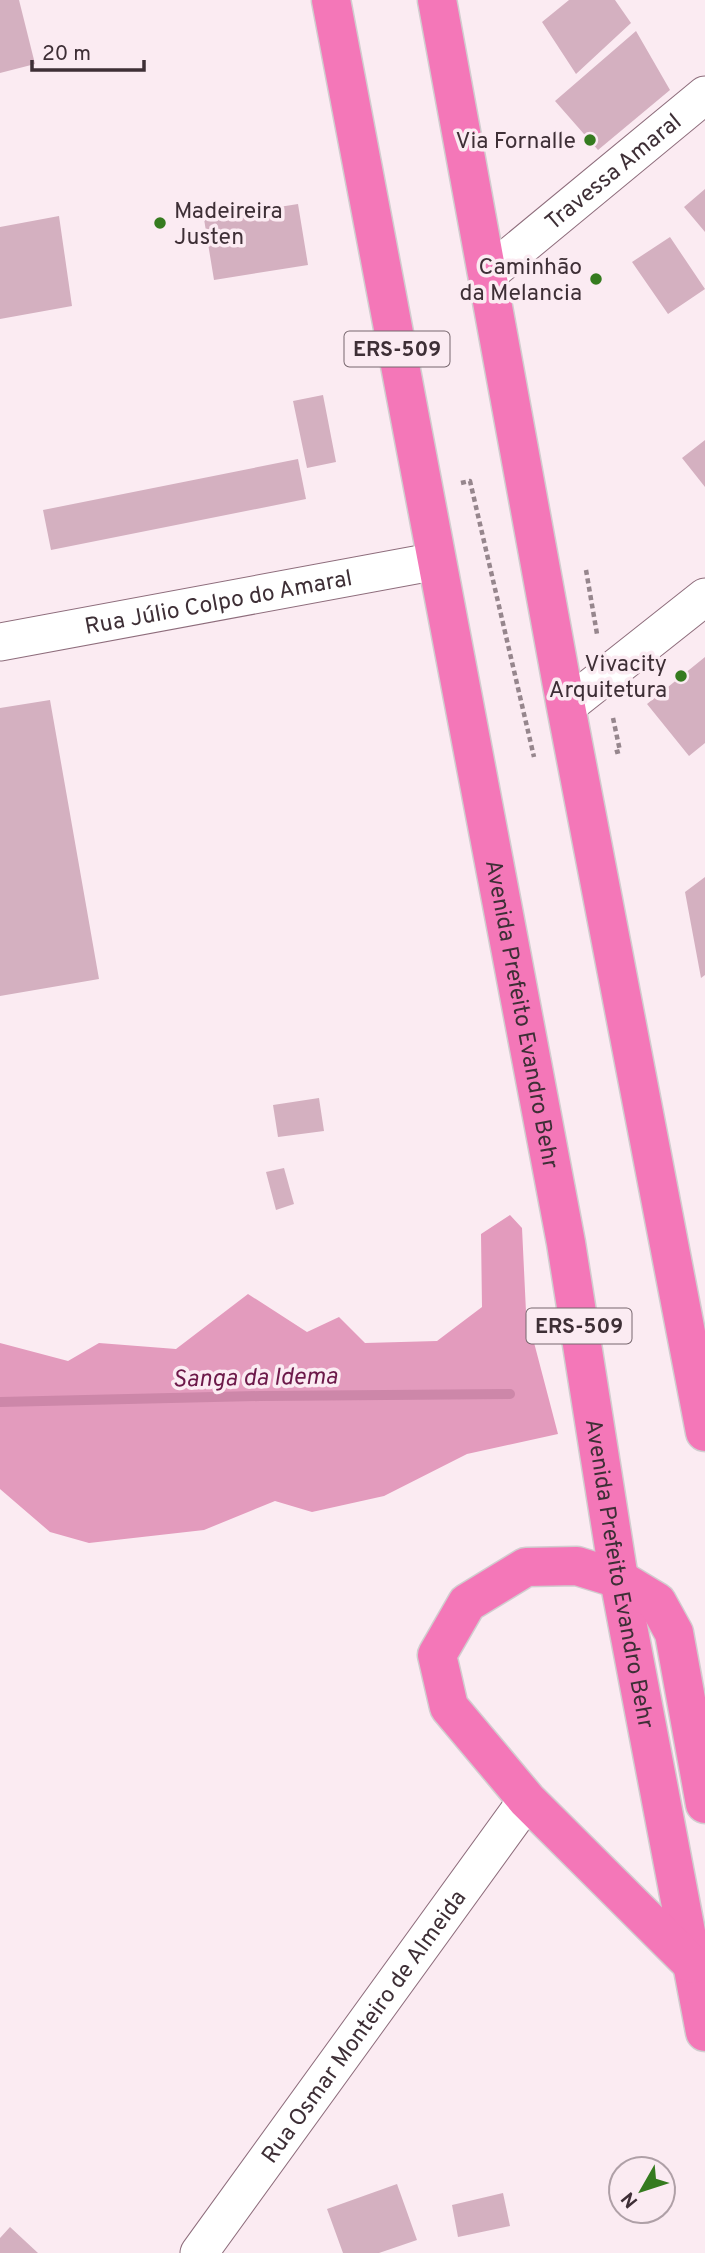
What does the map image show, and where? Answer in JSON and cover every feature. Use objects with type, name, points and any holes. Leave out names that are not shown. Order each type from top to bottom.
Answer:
[{"type":"highway","name":"Avenida Prefeito Evandro Behr","points":[[331,0],[566,1243],[619,1579],[705,2032]]},
{"type":"highway","points":[[437,0],[566,707],[705,1432]]},
{"type":"highway","points":[[692,1964],[527,1800],[449,1707],[437,1655],[467,1603],[526,1567],[577,1566],[619,1579],[657,1602],[674,1633],[705,1804]]},
{"type":"street","name":"Travessa Amaral","points":[[487,275],[705,95]]},
{"type":"street","name":"Rua Júlio Colpo do Amaral","points":[[0,642],[437,561]]},
{"type":"street","points":[[566,707],[705,597]]},
{"type":"street","name":"Rua Osmar Monteiro de Almeida","points":[[199,2253],[527,1800]]},
{"type":"path","points":[[424,493],[470,481],[536,767],[577,761]]},
{"type":"shaded area","points":[[510,1215],[522,1228],[526,1312],[558,1434],[467,1454],[384,1496],[312,1512],[275,1501],[204,1530],[89,1543],[50,1532],[0,1489],[0,1343],[68,1361],[99,1343],[176,1349],[248,1294],[307,1332],[339,1317],[365,1343],[437,1341],[482,1307],[481,1234]]},
{"type":"building","points":[[0,0],[19,0],[35,64],[0,73]]},
{"type":"building","points":[[569,0],[615,0],[631,23],[576,74],[542,22]]},
{"type":"building","points":[[636,31],[670,90],[598,150],[555,101]]},
{"type":"building","points":[[705,189],[705,232],[684,207]]},
{"type":"building","points":[[298,204],[308,265],[214,280],[204,219]]},
{"type":"building","points":[[59,216],[72,306],[0,319],[0,227]]},
{"type":"building","points":[[670,237],[705,289],[668,314],[632,262]]},
{"type":"building","points":[[323,395],[336,462],[307,468],[293,401]]},
{"type":"building","points":[[705,440],[705,487],[682,458]]},
{"type":"building","points":[[298,459],[306,499],[51,550],[43,510]]},
{"type":"building","points":[[705,657],[705,743],[689,756],[647,704]]},
{"type":"building","points":[[50,700],[99,979],[0,996],[0,708]]},
{"type":"building","points":[[705,877],[705,975],[701,978],[685,892]]},
{"type":"building","points":[[319,1098],[324,1131],[278,1137],[273,1105]]},
{"type":"building","points":[[284,1168],[294,1204],[276,1210],[266,1172]]},
{"type":"building","points":[[397,2184],[417,2240],[379,2253],[343,2253],[327,2209]]},
{"type":"building","points":[[503,2193],[510,2226],[458,2237],[452,2205]]},
{"type":"building","points":[[10,2227],[38,2253],[0,2253],[0,2238]]},
{"type":"waterway","name":"Sanga da Idema","points":[[0,1402],[510,1394]]},
{"type":"place","name":"Via Fornalle","points":[[590,140]]},
{"type":"place","name":"Madeireira Justen","points":[[160,223]]},
{"type":"place","name":"Caminhão da Melancia","points":[[596,279]]},
{"type":"place","name":"Vivacity Arquitetura","points":[[681,676]]}]
